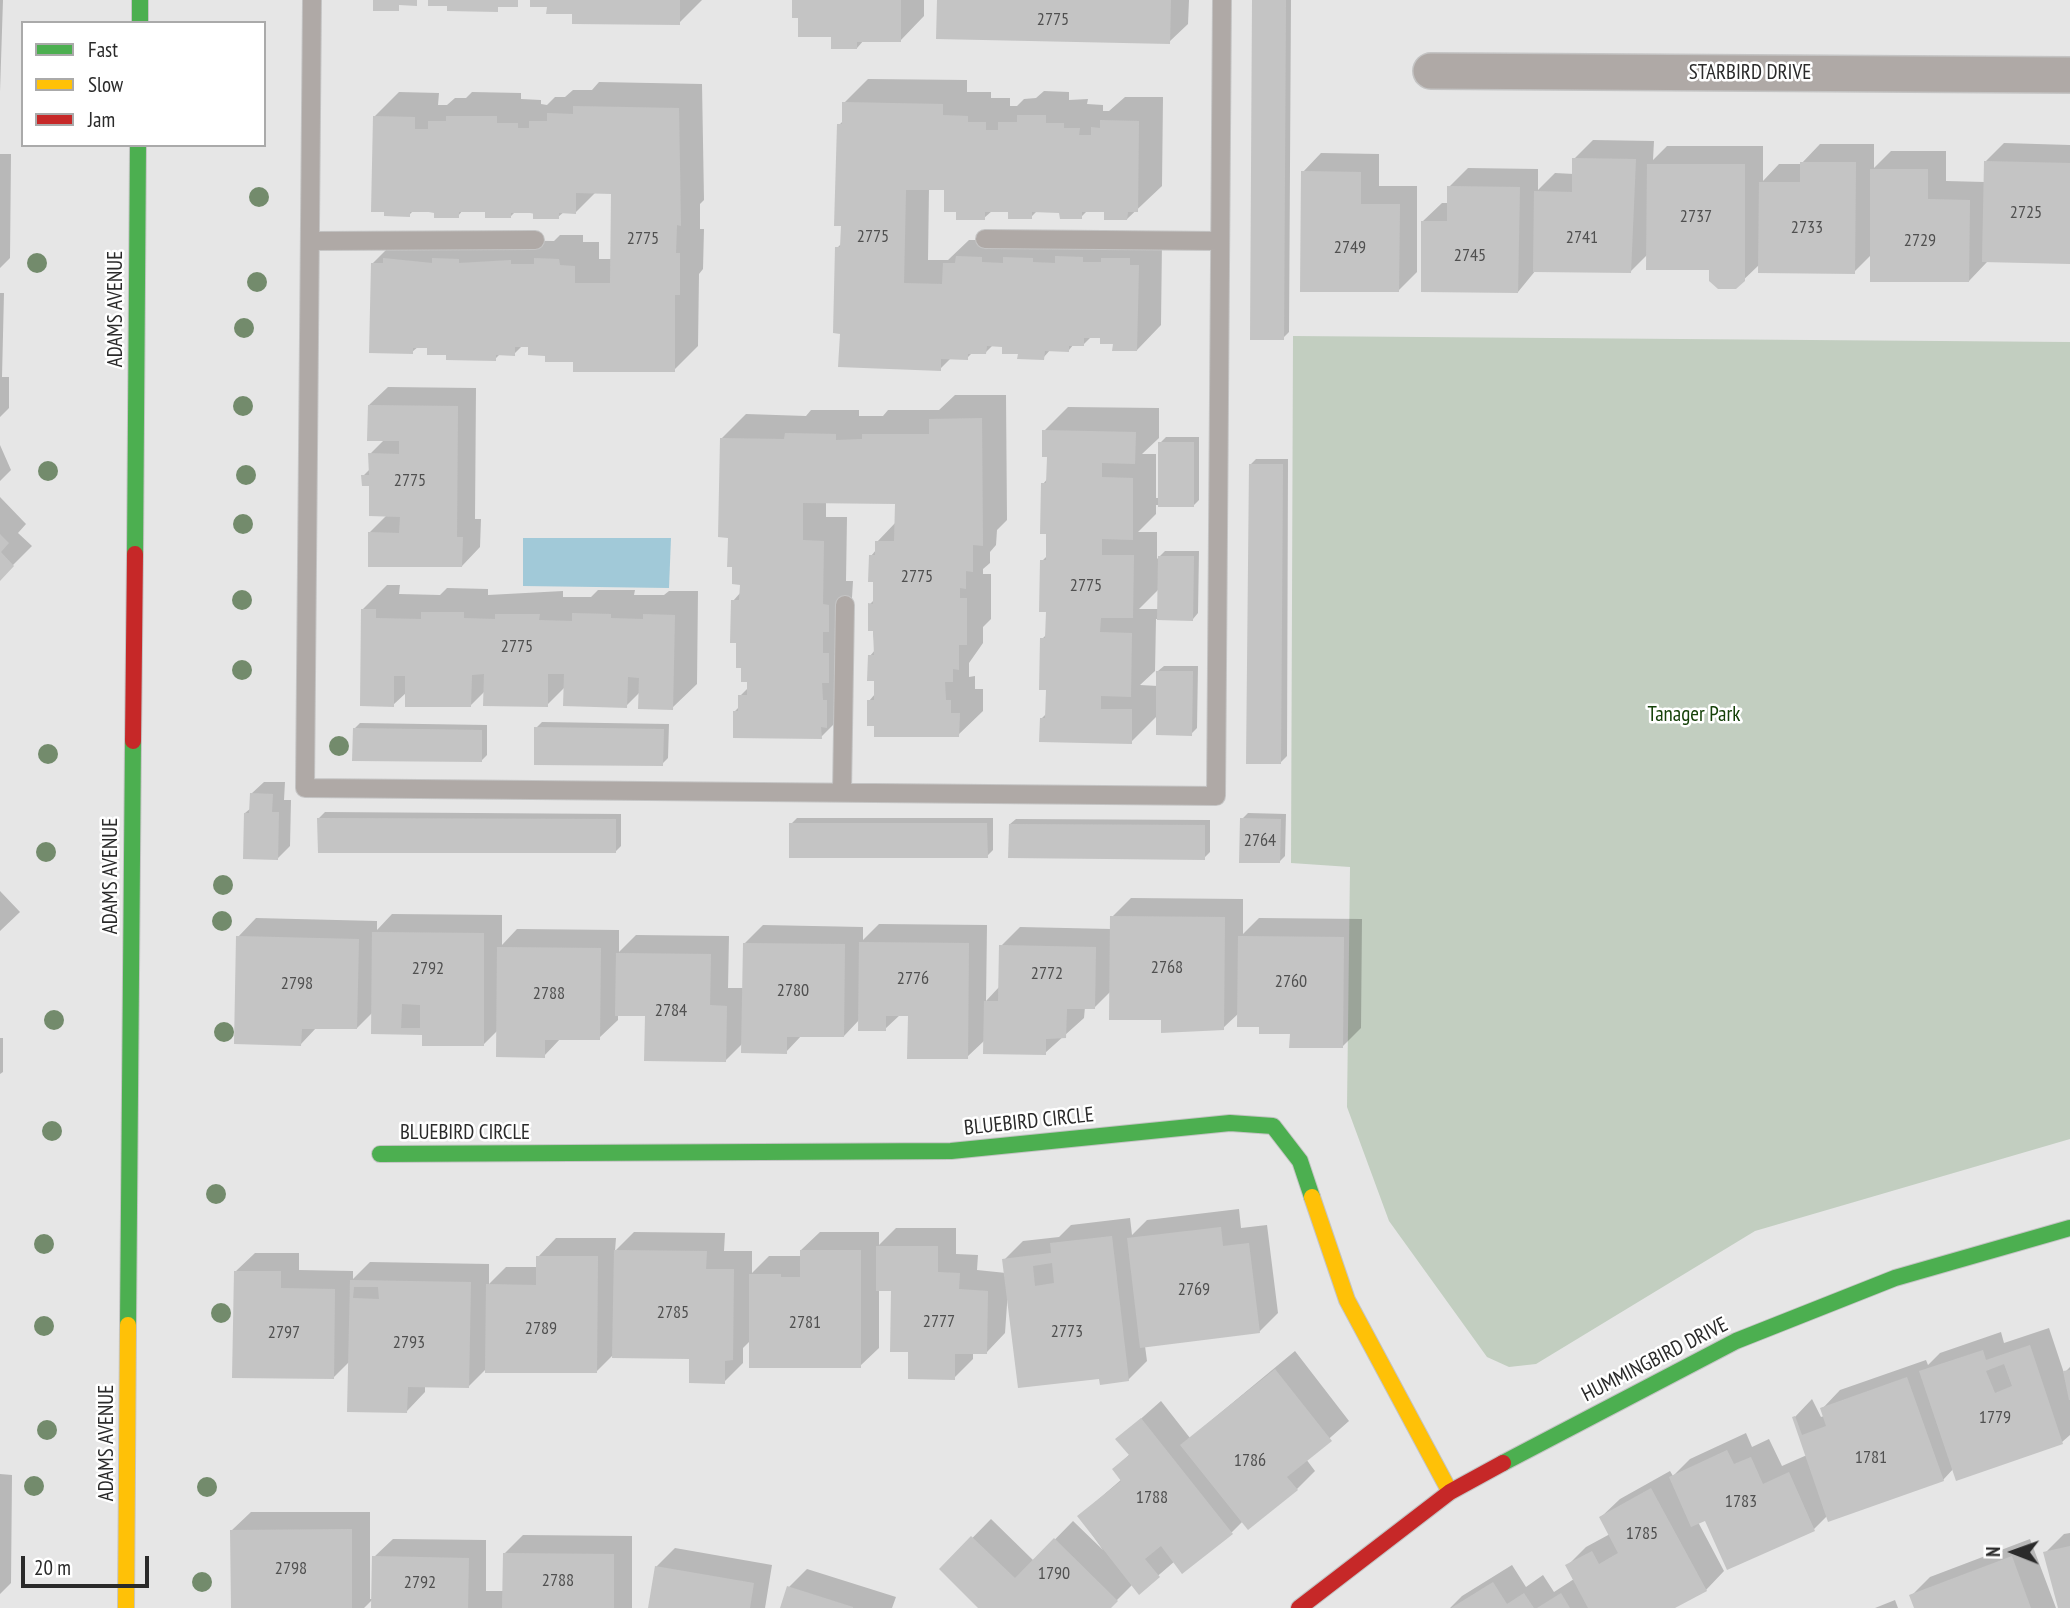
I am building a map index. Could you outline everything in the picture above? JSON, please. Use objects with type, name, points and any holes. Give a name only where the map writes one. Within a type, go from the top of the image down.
[{"type":"street","points":[[139,21],[140,0]]},
{"type":"street","name":"STARBIRD DRIVE","points":[[1431,71],[2070,75]]},
{"type":"street","name":"ADAMS AVENUE","points":[[127,1608],[138,147]]},
{"type":"street","name":"BLUEBIRD CIRCLE","points":[[380,1154],[951,1151],[1230,1123],[1273,1126],[1300,1161],[1347,1300],[1450,1492]]},
{"type":"street","name":"HUMMINGBIRD DRIVE","points":[[1299,1608],[1450,1492],[1642,1388],[1737,1341],[1815,1308],[1975,1253],[2070,1228]]},
{"type":"lane","points":[[312,0],[305,788],[1216,796],[1222,0]]},
{"type":"lane","points":[[985,239],[1220,242]]},
{"type":"lane","points":[[310,241],[536,240]]},
{"type":"lane","points":[[842,792],[845,605]]},
{"type":"green space","name":"Tanager Park","points":[[1293,336],[2070,342],[2070,1139],[1755,1231],[1536,1364],[1509,1367],[1487,1357],[1389,1221],[1347,1107],[1350,867],[1291,863]]},
{"type":"water","points":[[523,538],[671,538],[669,588],[523,586]]},
{"type":"building","points":[[373,0],[417,0],[417,6],[399,5],[399,11],[373,11]]},
{"type":"building","points":[[428,0],[518,0],[518,7],[498,7],[498,12],[447,11],[447,6],[428,6]]},
{"type":"building","points":[[530,0],[680,0],[680,25],[572,24],[572,14],[546,14],[547,7],[530,7]]},
{"type":"building","points":[[792,0],[901,0],[901,42],[857,42],[857,49],[831,49],[831,37],[798,37],[798,18],[792,18]]},
{"type":"building","points":[[937,0],[1171,0],[1170,44],[936,39]]},
{"type":"building","points":[[1252,0],[1286,0],[1284,340],[1250,340]]},
{"type":"building","points":[[842,102],[943,104],[943,115],[968,116],[968,122],[986,122],[986,130],[998,130],[998,122],[1017,122],[1017,115],[1046,115],[1046,123],[1064,123],[1064,128],[1080,128],[1079,135],[1091,135],[1091,127],[1100,128],[1100,120],[1139,121],[1138,212],[1128,212],[1127,220],[1104,220],[1104,212],[1082,212],[1082,219],[1060,219],[1059,213],[1032,212],[1032,219],[1008,219],[1008,212],[985,212],[985,220],[956,220],[956,212],[944,212],[944,190],[906,190],[904,283],[942,284],[943,263],[955,263],[956,256],[982,257],[982,262],[1003,263],[1003,257],[1033,258],[1033,262],[1055,263],[1055,256],[1083,257],[1083,262],[1101,262],[1101,258],[1130,258],[1130,265],[1139,265],[1137,351],[1112,351],[1113,344],[1100,344],[1100,338],[1084,338],[1084,346],[1069,346],[1069,352],[1045,351],[1044,360],[1017,359],[1018,354],[1002,354],[1002,347],[987,346],[986,354],[968,354],[968,360],[941,359],[941,371],[838,367],[840,334],[833,333],[835,247],[840,247],[841,226],[834,226],[837,124],[842,124]]},
{"type":"building","points":[[573,106],[679,108],[681,226],[677,225],[676,253],[680,253],[680,295],[675,295],[675,372],[573,372],[573,362],[545,362],[545,356],[528,355],[528,347],[515,347],[515,356],[496,355],[496,361],[446,360],[446,355],[427,355],[427,348],[413,348],[413,354],[369,353],[371,263],[383,263],[383,258],[432,263],[432,258],[459,259],[459,263],[511,260],[511,264],[534,264],[534,258],[559,259],[560,265],[575,266],[575,283],[610,283],[611,194],[576,193],[576,214],[559,213],[559,219],[533,219],[533,213],[511,213],[511,218],[485,218],[485,212],[459,212],[459,218],[434,218],[434,212],[410,212],[410,217],[384,216],[384,212],[371,212],[373,116],[415,117],[415,129],[428,129],[428,121],[446,121],[446,116],[497,116],[497,123],[518,123],[518,128],[529,128],[529,121],[547,121],[547,113],[573,114]]},
{"type":"building","points":[[1572,158],[1636,159],[1631,273],[1533,272],[1534,191],[1572,192]]},
{"type":"building","points":[[1984,161],[2070,163],[2070,264],[1982,262]]},
{"type":"building","points":[[1800,162],[1856,162],[1855,274],[1758,273],[1759,182],[1800,182]]},
{"type":"building","points":[[1647,164],[1745,164],[1745,281],[1736,289],[1718,289],[1709,281],[1709,270],[1646,270]]},
{"type":"building","points":[[1870,169],[1928,169],[1928,199],[1970,200],[1969,282],[1870,282]]},
{"type":"building","points":[[1301,171],[1361,172],[1361,204],[1400,204],[1399,292],[1300,292]]},
{"type":"building","points":[[1447,186],[1520,187],[1518,293],[1421,292],[1421,221],[1447,221]]},
{"type":"building","points":[[368,405],[458,406],[457,537],[463,537],[462,567],[368,567],[368,532],[399,533],[400,517],[369,516],[369,486],[362,486],[361,475],[369,475],[368,453],[399,454],[399,441],[367,441]]},
{"type":"building","points":[[982,418],[983,546],[973,545],[973,572],[966,571],[966,589],[960,588],[960,598],[967,598],[967,645],[959,645],[959,670],[953,669],[953,682],[945,682],[946,700],[951,700],[951,713],[960,713],[959,737],[874,737],[874,726],[867,726],[867,700],[874,700],[874,681],[867,681],[868,655],[874,655],[873,631],[868,631],[868,603],[873,604],[873,582],[868,582],[869,555],[875,555],[875,541],[894,541],[895,504],[803,503],[803,540],[824,541],[823,604],[829,605],[829,632],[823,632],[823,653],[829,653],[829,683],[822,683],[823,700],[827,700],[827,728],[821,727],[822,739],[733,738],[733,711],[738,711],[738,695],[747,695],[747,682],[741,682],[741,668],[736,668],[736,643],[730,643],[731,600],[739,600],[740,585],[732,584],[732,567],[727,567],[728,538],[718,537],[720,438],[784,439],[785,433],[836,434],[836,440],[862,439],[862,434],[929,434],[929,419]]},
{"type":"building","points":[[1042,430],[1136,432],[1135,464],[1102,463],[1102,477],[1133,478],[1133,540],[1102,539],[1102,555],[1134,555],[1133,618],[1101,618],[1100,632],[1132,633],[1131,697],[1101,696],[1101,709],[1132,709],[1132,744],[1039,742],[1040,718],[1045,718],[1046,690],[1039,690],[1040,638],[1045,638],[1046,612],[1039,612],[1040,560],[1046,560],[1046,534],[1040,534],[1041,483],[1046,483],[1047,457],[1042,457]]},
{"type":"building","points":[[1158,442],[1194,442],[1194,507],[1158,507]]},
{"type":"building","points":[[1249,464],[1283,464],[1281,764],[1246,764]]},
{"type":"building","points":[[0,534],[9,543],[1,552],[14,566],[0,581]]},
{"type":"building","points":[[1158,556],[1194,556],[1193,621],[1157,620]]},
{"type":"building","points":[[361,609],[376,609],[376,618],[421,619],[421,612],[464,612],[464,618],[495,619],[495,614],[540,614],[539,620],[572,621],[572,613],[611,614],[611,618],[643,619],[643,614],[675,615],[673,710],[638,709],[639,678],[628,677],[627,708],[563,706],[564,674],[548,674],[548,707],[483,706],[484,674],[472,675],[471,707],[405,707],[405,676],[394,676],[394,707],[360,706]]},
{"type":"building","points":[[1156,671],[1193,671],[1192,736],[1156,735]]},
{"type":"building","points":[[534,727],[664,729],[663,766],[534,765]]},
{"type":"building","points":[[353,728],[482,730],[482,762],[352,761]]},
{"type":"building","points":[[250,793],[273,794],[272,812],[279,812],[278,860],[243,859],[244,813],[249,813]]},
{"type":"building","points":[[317,818],[616,819],[616,853],[318,853]]},
{"type":"building","points":[[1240,818],[1281,819],[1280,863],[1239,863]]},
{"type":"building","points":[[789,823],[987,823],[988,858],[789,858]]},
{"type":"building","points":[[1009,824],[1205,825],[1205,860],[1008,858]]},
{"type":"building","points":[[1110,916],[1225,917],[1224,1030],[1161,1033],[1161,1020],[1109,1020]]},
{"type":"building","points":[[372,932],[484,933],[484,1046],[422,1046],[422,1035],[371,1034]],"holes":[[[402,1004],[420,1005],[420,1028],[401,1028]]]},
{"type":"building","points":[[236,936],[359,939],[357,1029],[302,1029],[301,1046],[234,1044]]},
{"type":"building","points":[[1238,936],[1344,937],[1343,1048],[1289,1048],[1290,1034],[1259,1034],[1259,1027],[1237,1027]]},
{"type":"building","points":[[859,942],[969,943],[968,1059],[907,1059],[908,1016],[886,1016],[886,1031],[858,1031]]},
{"type":"building","points":[[743,943],[845,944],[844,1037],[787,1037],[787,1054],[741,1053]]},
{"type":"building","points":[[999,945],[1096,947],[1095,1009],[1067,1009],[1066,1038],[1046,1039],[1046,1055],[983,1054],[984,1001],[998,1001]]},
{"type":"building","points":[[497,947],[601,948],[600,1040],[545,1040],[545,1058],[496,1057]]},
{"type":"building","points":[[616,953],[711,954],[710,1005],[727,1006],[726,1062],[644,1061],[645,1016],[615,1016]]},
{"type":"building","points":[[1221,1227],[1223,1246],[1249,1243],[1260,1333],[1140,1348],[1127,1238]]},
{"type":"building","points":[[1112,1236],[1129,1381],[1100,1385],[1099,1379],[1018,1388],[1002,1259],[1051,1253],[1050,1243]],"holes":[[[1052,1263],[1054,1283],[1035,1286],[1033,1266]]]},
{"type":"building","points":[[876,1246],[938,1246],[938,1272],[960,1273],[959,1289],[988,1291],[987,1354],[955,1354],[955,1380],[908,1379],[908,1352],[890,1352],[891,1291],[876,1291]]},
{"type":"building","points":[[614,1250],[707,1251],[706,1269],[734,1269],[733,1360],[725,1361],[725,1384],[689,1383],[689,1359],[612,1358]]},
{"type":"building","points":[[800,1250],[861,1250],[861,1368],[749,1368],[749,1274],[800,1277]]},
{"type":"building","points":[[536,1256],[598,1256],[597,1373],[485,1373],[486,1284],[536,1285]]},
{"type":"building","points":[[234,1271],[281,1271],[281,1288],[335,1289],[334,1379],[232,1378]]},
{"type":"building","points":[[350,1280],[471,1282],[469,1388],[408,1387],[407,1413],[347,1412]],"holes":[[[354,1287],[378,1287],[379,1299],[353,1298]]]},
{"type":"building","points":[[2030,1345],[2063,1444],[1956,1481],[1919,1371],[1983,1350],[1986,1360]],"holes":[[[2004,1364],[2012,1386],[1995,1393],[1986,1371]]]},
{"type":"building","points":[[1275,1369],[1332,1441],[1287,1477],[1298,1490],[1248,1530],[1180,1445]]},
{"type":"building","points":[[2070,1370],[2070,1400],[2069,1400],[2063,1371]]},
{"type":"building","points":[[1907,1377],[1944,1481],[1828,1522],[1792,1417],[1795,1416],[1802,1435],[1826,1426],[1820,1408]]},
{"type":"building","points":[[1141,1418],[1233,1534],[1182,1574],[1161,1546],[1145,1559],[1160,1577],[1139,1595],[1077,1516],[1121,1481],[1112,1469],[1129,1455],[1115,1439]]},
{"type":"building","points":[[1727,1450],[1734,1464],[1751,1457],[1763,1484],[1789,1472],[1815,1531],[1727,1570],[1705,1521],[1691,1527],[1669,1477]]},
{"type":"building","points":[[1651,1488],[1707,1591],[1675,1608],[1588,1608],[1565,1565],[1592,1551],[1599,1564],[1618,1553],[1599,1517]]},
{"type":"building","points":[[352,1529],[352,1608],[231,1608],[230,1530]]},
{"type":"building","points":[[971,1536],[1015,1578],[1054,1538],[1118,1601],[1111,1608],[978,1608],[939,1569]]},
{"type":"building","points":[[2070,1546],[2070,1608],[2058,1608],[2043,1552]]},
{"type":"building","points":[[503,1553],[614,1554],[614,1608],[502,1608]]},
{"type":"building","points":[[372,1556],[469,1558],[468,1608],[371,1608]]},
{"type":"building","points":[[2012,1556],[2031,1608],[1914,1608],[1909,1595]]},
{"type":"building","points":[[655,1566],[754,1583],[750,1608],[648,1608]]},
{"type":"building","points":[[1493,1582],[1507,1604],[1524,1593],[1534,1608],[1451,1608]]},
{"type":"building","points":[[787,1586],[853,1607],[853,1608],[780,1608]]},
{"type":"building","points":[[1561,1593],[1570,1608],[1537,1608]]},
{"type":"traffic: fast","points":[[140,0],[140,21]]},
{"type":"traffic: fast","points":[[135,554],[138,147]]},
{"type":"traffic: fast","points":[[128,1325],[133,741]]},
{"type":"traffic: fast","points":[[380,1154],[951,1151],[1230,1123],[1273,1126],[1300,1161],[1312,1197]]},
{"type":"traffic: fast","points":[[1503,1463],[1736,1341],[1895,1278],[2070,1228]]},
{"type":"traffic: slow","points":[[1312,1197],[1347,1300],[1450,1492]]},
{"type":"traffic: slow","points":[[126,1608],[128,1325]]},
{"type":"traffic: jam","points":[[133,741],[135,554]]},
{"type":"traffic: jam","points":[[1299,1608],[1450,1492],[1503,1463]]}]
